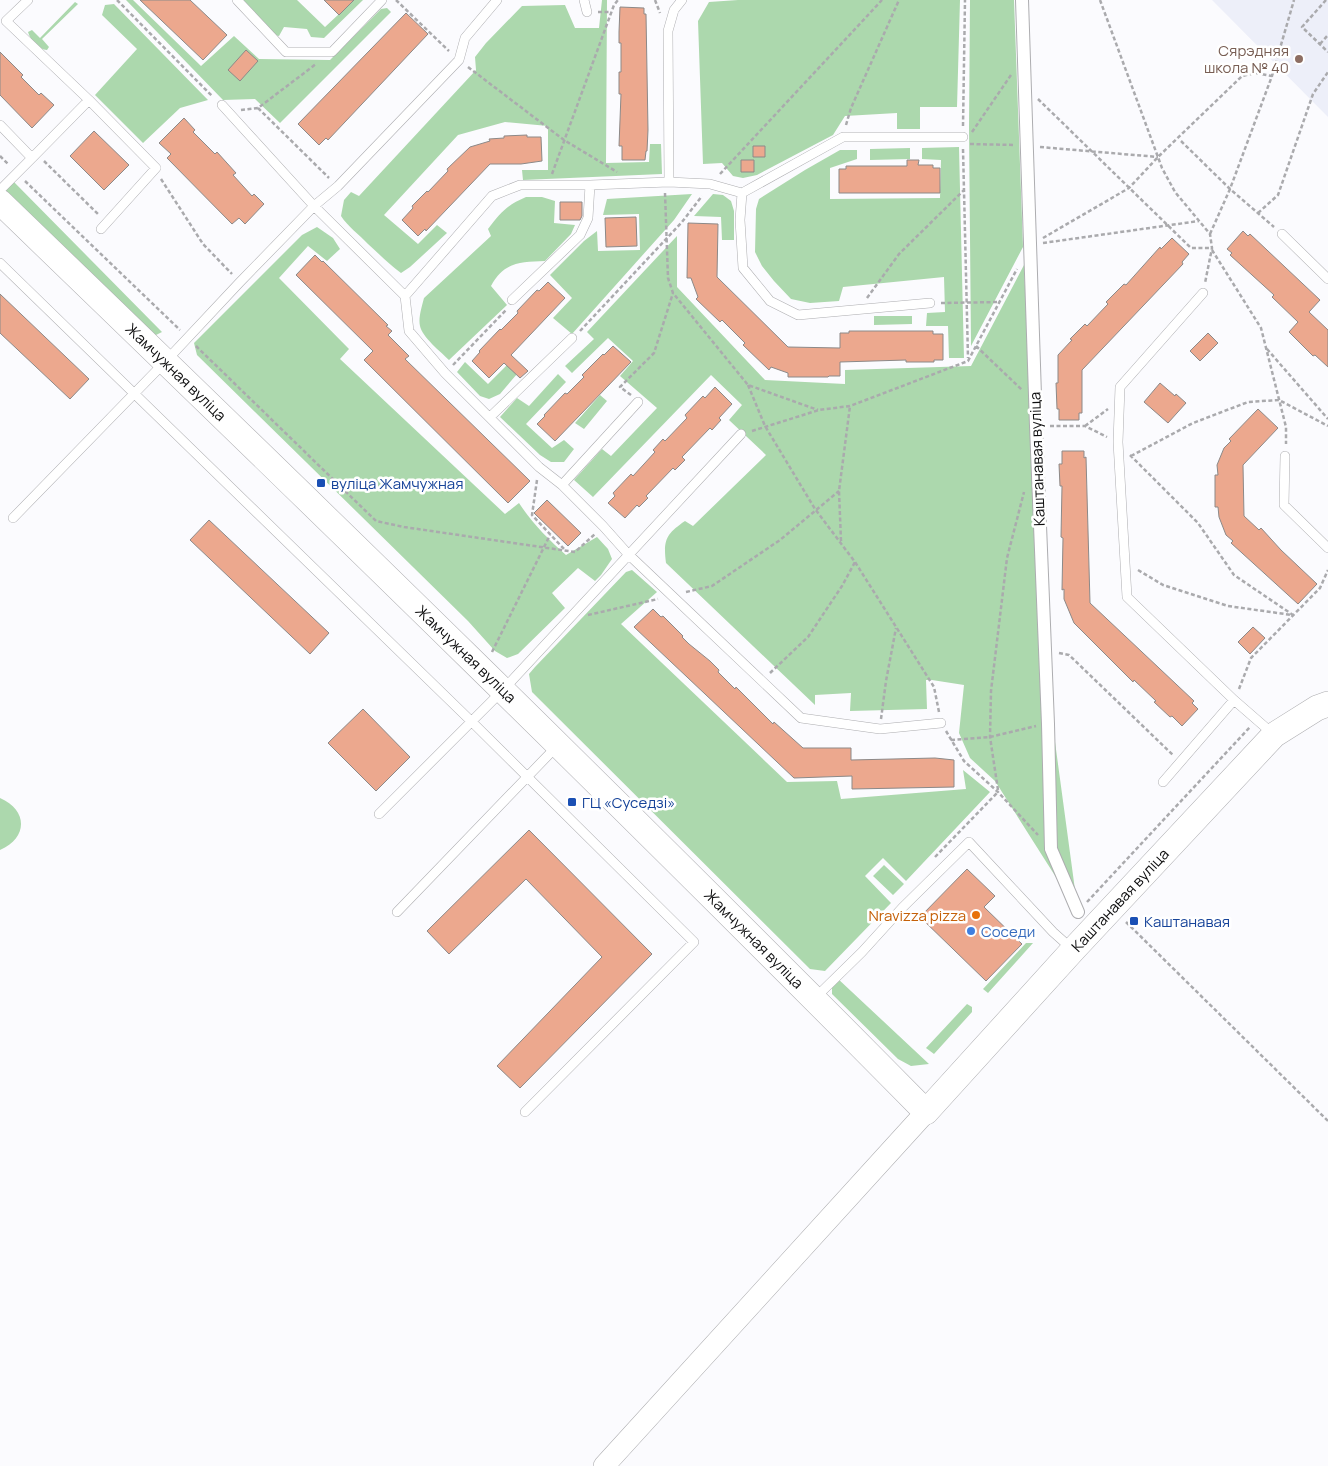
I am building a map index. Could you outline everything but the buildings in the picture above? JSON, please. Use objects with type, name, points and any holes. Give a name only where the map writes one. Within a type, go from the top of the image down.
[{"type":"main road","name":"Жамчужная вуліца","points":[[0,202],[483,671],[926,1112]]},
{"type":"main road","name":"Каштанавая вуліца","points":[[926,1112],[1073,950],[1265,728],[1328,704]]},
{"type":"street","name":"Каштанавая вуліца","points":[[1022,0],[1051,850],[1078,912]]},
{"type":"street","points":[[604,1466],[926,1112]]},
{"type":"lane","points":[[28,0],[6,21],[89,100],[156,168],[104,225]]},
{"type":"lane","points":[[238,0],[286,52],[332,52],[382,0]]},
{"type":"lane","points":[[13,518],[314,206],[338,186],[459,60],[465,38],[497,0]]},
{"type":"lane","points":[[584,0],[587,12]]},
{"type":"lane","points":[[669,182],[668,30],[674,10],[682,0]]},
{"type":"lane","points":[[0,190],[89,100]]},
{"type":"lane","points":[[224,108],[314,206],[405,296],[409,331],[445,373],[539,467],[562,486],[603,526],[628,554],[801,718],[880,729],[941,723]]},
{"type":"lane","points":[[0,125],[34,156]]},
{"type":"lane","points":[[405,296],[492,196],[520,185],[669,182],[710,184],[742,193],[843,137],[963,141]]},
{"type":"lane","points":[[512,300],[580,235],[588,218],[590,185]]},
{"type":"lane","points":[[742,193],[740,220],[743,268],[770,301],[798,314],[930,303]]},
{"type":"lane","points":[[1282,234],[1328,279]]},
{"type":"lane","points":[[0,263],[472,722],[694,942],[525,1112]]},
{"type":"lane","points":[[1203,293],[1120,387],[1118,400],[1122,446],[1124,563],[1127,597],[1265,728]]},
{"type":"lane","points":[[490,417],[572,338]]},
{"type":"lane","points":[[562,486],[638,402]]},
{"type":"lane","points":[[379,814],[472,722],[741,434]]},
{"type":"lane","points":[[1286,456],[1284,505],[1328,548]]},
{"type":"lane","points":[[1164,782],[1234,700]]},
{"type":"lane","points":[[397,912],[558,745]]},
{"type":"lane","points":[[814,999],[969,842],[1053,932],[1073,950]]},
{"type":"path","points":[[117,0],[224,108],[258,108],[319,62]]},
{"type":"path","points":[[396,0],[459,60],[564,140],[636,183]]},
{"type":"path","points":[[548,185],[614,5],[618,0]]},
{"type":"path","points":[[572,338],[682,222],[710,184],[882,0]]},
{"type":"path","points":[[843,137],[851,108],[899,0]]},
{"type":"path","points":[[965,0],[963,141],[968,361]]},
{"type":"path","points":[[1100,0],[1162,168],[1175,192],[1210,234]]},
{"type":"path","points":[[1203,293],[1212,248],[1210,234],[1230,189],[1272,76],[1294,0]]},
{"type":"path","points":[[1326,0],[1302,27],[1328,52]]},
{"type":"path","points":[[1320,44],[1328,35]]},
{"type":"path","points":[[963,141],[1024,57]]},
{"type":"path","points":[[1258,213],[1278,195],[1313,94],[1328,72]]},
{"type":"path","points":[[741,434],[819,410],[850,406],[968,361],[1030,245],[1129,188],[1158,157],[1242,76],[1256,73],[1272,76]]},
{"type":"path","points":[[1024,86],[1191,248],[1212,248]]},
{"type":"path","points":[[258,108],[338,186]]},
{"type":"path","points":[[963,141],[1158,157]]},
{"type":"path","points":[[1181,141],[1230,189],[1282,234]]},
{"type":"path","points":[[0,156],[376,521],[404,528],[575,552],[603,526]]},
{"type":"path","points":[[34,156],[104,225]]},
{"type":"path","points":[[156,168],[164,186],[202,244],[240,282]]},
{"type":"path","points":[[669,182],[665,191],[666,238],[668,278],[673,294],[748,385],[765,426],[815,509],[855,562],[934,687],[941,723],[964,761],[998,792],[1051,850]]},
{"type":"path","points":[[858,309],[899,254],[964,190]]},
{"type":"path","points":[[1030,245],[1167,224],[1199,221]]},
{"type":"path","points":[[1212,248],[1261,328],[1286,427],[1286,456]]},
{"type":"path","points":[[638,402],[620,387],[654,353],[673,294]]},
{"type":"path","points":[[445,373],[510,306],[512,300]]},
{"type":"path","points":[[930,303],[1000,302]]},
{"type":"path","points":[[976,346],[1035,402]]},
{"type":"path","points":[[1266,348],[1328,419]]},
{"type":"path","points":[[748,385],[819,410]]},
{"type":"path","points":[[1085,426],[1118,400]]},
{"type":"path","points":[[1130,456],[1193,423],[1248,402],[1279,400],[1328,426]]},
{"type":"path","points":[[841,543],[839,491],[850,406]]},
{"type":"path","points":[[1036,426],[1085,426],[1122,446],[1198,523],[1234,576],[1293,615]]},
{"type":"path","points":[[539,467],[532,514],[566,550]]},
{"type":"path","points":[[998,792],[990,737],[991,691],[1007,558],[1026,486]]},
{"type":"path","points":[[567,620],[712,586],[780,540],[839,491]]},
{"type":"path","points":[[483,671],[550,535]]},
{"type":"path","points":[[762,681],[808,637],[842,586],[855,562]]},
{"type":"path","points":[[1124,563],[1163,585],[1228,606],[1293,615]]},
{"type":"path","points":[[1234,700],[1251,658],[1320,588],[1328,570]]},
{"type":"path","points":[[880,729],[896,626]]},
{"type":"path","points":[[1045,650],[1069,656],[1181,762]]},
{"type":"path","points":[[952,740],[990,737],[1048,724]]},
{"type":"path","points":[[1078,912],[1265,728]]},
{"type":"path","points":[[1124,920],[1328,1121]]},
{"type":"shaded area","name":"Сярэдняя школа № 40","points":[[1212,0],[1328,0],[1328,117]]},
{"type":"green space","points":[[126,0],[133,0],[201,66],[234,36],[259,59],[330,60],[381,9],[387,8],[391,12],[280,123],[255,99],[223,100]]},
{"type":"green space","points":[[243,0],[297,0],[325,27],[354,0],[363,0],[324,38],[311,37],[307,29],[284,27],[279,36],[274,35]]},
{"type":"green space","points":[[602,0],[607,0],[606,163],[649,162],[650,144],[661,144],[662,174],[523,180],[522,170],[548,170],[548,126],[505,122],[458,135],[384,215],[418,244],[437,225],[447,233],[401,273],[347,224],[341,216],[344,200],[351,192],[359,196],[476,70],[475,57],[522,6],[565,5],[575,28],[599,28]]},
{"type":"green space","points":[[738,0],[960,0],[957,107],[920,107],[920,129],[897,129],[897,113],[845,116],[833,135],[757,175],[743,178],[733,176],[722,163],[703,164],[698,21],[709,2]]},
{"type":"green space","points":[[970,0],[1014,0],[1023,247],[971,346],[969,128]]},
{"type":"green space","points":[[75,2],[78,4],[42,39],[49,47],[47,50],[35,44],[28,32],[32,30],[40,38]]},
{"type":"green space","points":[[114,4],[208,100],[180,108],[143,143],[95,95],[137,49],[102,15],[105,5]]},
{"type":"green space","points":[[959,147],[964,358],[949,358],[948,326],[926,326],[927,313],[945,312],[944,277],[843,287],[839,301],[810,303],[791,299],[762,266],[755,252],[756,209],[759,199],[805,170],[840,150],[857,150],[857,159],[830,168],[830,199],[940,198],[941,160],[922,159],[922,148]]},
{"type":"green space","points":[[910,148],[910,159],[870,160],[870,149]]},
{"type":"green space","points":[[12,180],[162,332],[154,336],[5,193],[5,185]]},
{"type":"green space","points":[[692,194],[674,220],[572,334],[553,318],[572,298],[550,275],[584,241],[597,231],[598,251],[640,250],[639,214],[603,215],[607,199]]},
{"type":"green space","points":[[713,194],[723,195],[731,201],[734,211],[734,240],[722,240],[721,217],[694,216]]},
{"type":"green space","points":[[526,197],[542,197],[555,201],[554,223],[575,225],[571,234],[545,261],[520,263],[501,272],[491,286],[507,305],[449,360],[421,330],[420,312],[424,298],[491,236],[488,229],[500,214],[509,206]]},
{"type":"green space","points":[[317,227],[333,238],[340,249],[327,261],[308,246],[279,278],[349,349],[340,359],[505,514],[519,503],[529,517],[566,555],[597,537],[608,549],[612,559],[595,581],[578,568],[552,593],[565,608],[518,654],[507,658],[495,651],[468,621],[197,355],[194,343],[302,235]]},
{"type":"green space","points":[[677,236],[677,287],[765,380],[845,384],[845,370],[971,366],[1024,265],[1040,631],[1078,912],[995,781],[970,758],[959,733],[964,685],[926,680],[927,709],[850,711],[851,693],[815,695],[815,705],[666,563],[665,549],[667,538],[670,534],[685,521],[693,526],[766,455],[729,420],[742,405],[711,375],[593,497],[574,480],[602,449],[611,456],[657,408],[620,376],[633,361],[608,338],[572,373],[565,366],[594,339],[587,332]]},
{"type":"green space","points":[[874,316],[912,316],[912,324],[874,325]]},
{"type":"green space","points":[[465,362],[488,384],[507,365],[517,374],[500,394],[489,399],[480,396],[457,372]]},
{"type":"green space","points":[[558,374],[566,382],[526,424],[552,448],[564,440],[574,449],[564,462],[551,462],[540,455],[500,417],[517,398],[529,406]]},
{"type":"green space","points":[[600,395],[607,401],[584,429],[575,423]]},
{"type":"green space","points":[[632,570],[657,592],[621,624],[787,782],[837,781],[841,799],[966,789],[963,770],[990,792],[906,881],[883,858],[865,876],[891,903],[825,971],[810,969],[532,692],[529,674],[626,572]]},
{"type":"green space","points":[[0,798],[16,810],[21,824],[16,838],[0,850]]},
{"type":"green space","points":[[884,865],[904,884],[893,895],[873,876]]},
{"type":"green space","points":[[1026,943],[1033,943],[988,993],[983,989]]},
{"type":"green space","points":[[836,977],[929,1064],[911,1066],[898,1059],[832,994],[832,986]]},
{"type":"green space","points":[[967,1004],[972,1007],[972,1012],[934,1054],[926,1048]]},
{"type":"place","name":"Сярэдняя школа № 40","points":[[1299,59]]},
{"type":"place","name":"вуліца Жамчужная","points":[[321,483]]},
{"type":"place","name":"ГЦ «Суседзі»","points":[[572,802]]},
{"type":"place","name":"Nravizza pizza","points":[[976,915]]},
{"type":"place","name":"Каштанавая","points":[[1134,921]]},
{"type":"place","name":"Соседи","points":[[971,931]]}]
